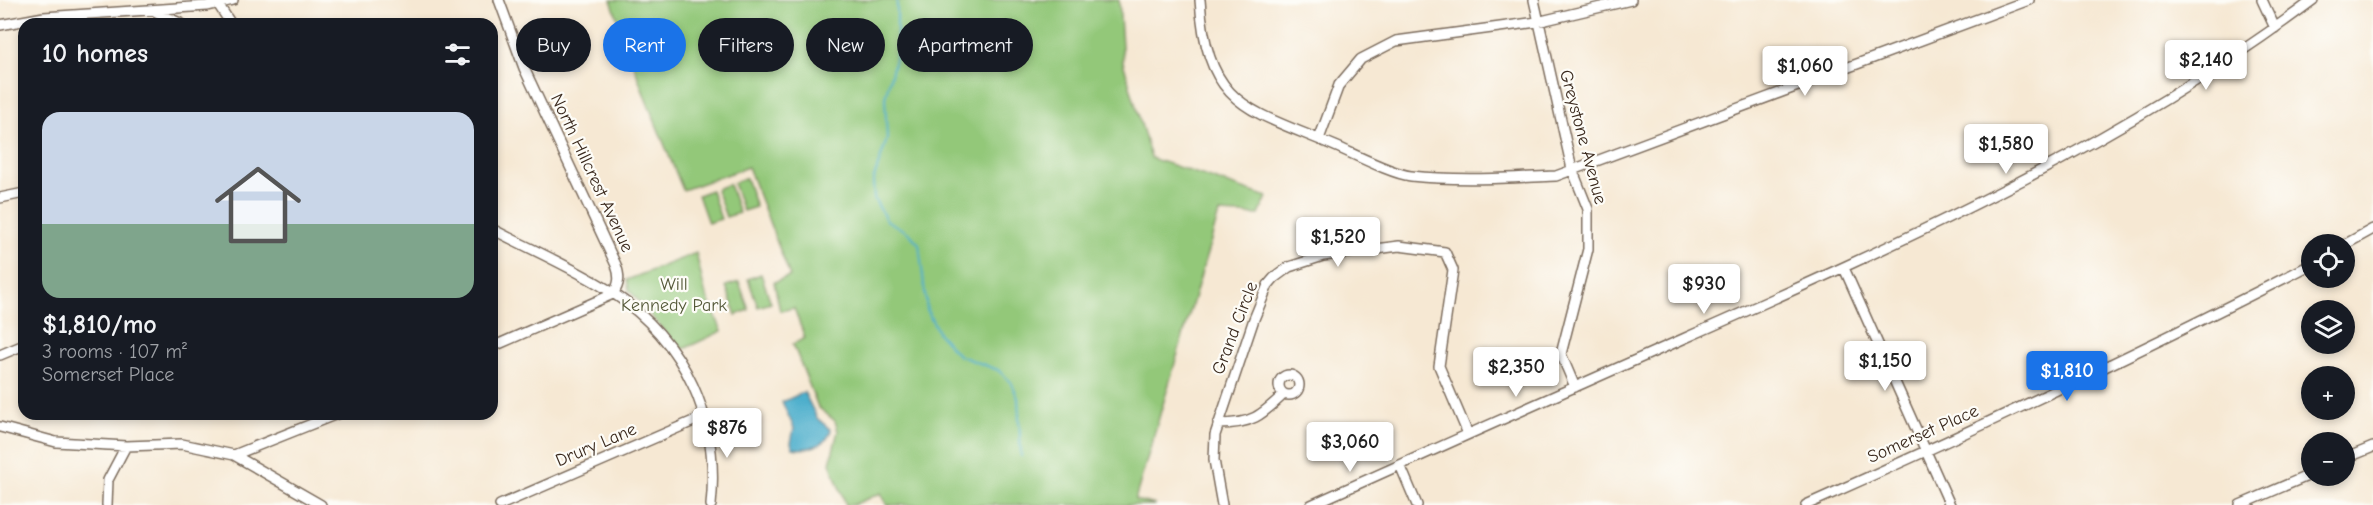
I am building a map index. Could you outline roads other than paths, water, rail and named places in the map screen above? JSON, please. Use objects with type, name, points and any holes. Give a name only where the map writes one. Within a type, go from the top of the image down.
[{"type":"street","points":[[38,18],[154,11],[233,0]]},
{"type":"street","name":"North Hillcrest Avenue","points":[[499,0],[525,68],[616,265],[619,273],[618,287],[613,294]]},
{"type":"street","points":[[1200,0],[1210,63],[1226,89],[1252,112],[1407,176],[1485,179],[1556,176],[2029,0]]},
{"type":"street","name":"Greystone Avenue","points":[[1534,0],[1537,22],[1572,169],[1588,209],[1588,249],[1561,354],[1575,387]]},
{"type":"street","points":[[1319,139],[1339,85],[1362,59],[1396,41],[1537,22],[1631,0]]},
{"type":"street","points":[[2262,0],[2275,28]]},
{"type":"street","points":[[1311,505],[1938,225],[2073,154],[2216,69],[2313,0]]},
{"type":"street","points":[[217,2],[227,18]]},
{"type":"street","points":[[154,11],[169,18]]},
{"type":"street","points":[[0,25],[18,22]]},
{"type":"street","points":[[0,198],[18,194]]},
{"type":"street","points":[[2355,239],[2373,229]]},
{"type":"street","points":[[498,232],[613,294],[643,318],[667,346],[691,381],[705,416],[714,459],[711,505]]},
{"type":"street","name":"Grand Circle","points":[[1222,505],[1214,460],[1215,435],[1254,319],[1268,285],[1274,278],[1289,267],[1323,256],[1399,246],[1445,252],[1453,270],[1439,366],[1468,434]]},
{"type":"street","points":[[1844,268],[1950,505]]},
{"type":"street","name":"Somerset Place","points":[[1806,505],[1926,452],[2167,338],[2301,270]]},
{"type":"street","points":[[498,343],[613,294]]},
{"type":"street","points":[[0,355],[18,348]]},
{"type":"street","points":[[1218,424],[1234,424],[1257,417],[1273,406],[1284,394]]},
{"type":"street","name":"Drury Lane","points":[[500,505],[705,416]]},
{"type":"street","points":[[234,455],[322,420]]},
{"type":"street","points":[[0,427],[57,442],[126,446],[182,444],[234,455],[321,505]]},
{"type":"street","points":[[107,505],[108,480],[126,446]]},
{"type":"street","points":[[2355,454],[2373,447]]},
{"type":"street","points":[[1400,465],[1417,505]]},
{"type":"street","points":[[2240,505],[2301,479]]},
{"type":"water","points":[[804,392],[817,418],[831,430],[826,440],[816,446],[804,449],[793,448],[791,443],[794,428],[782,402]]},
{"type":"waterway","points":[[897,0],[897,51],[885,98],[887,139],[873,181],[874,198],[886,220],[909,233],[919,244],[927,310],[939,334],[958,355],[998,370],[1011,382],[1018,398],[1021,456]]},
{"type":"park label","name":"Will Kennedy Park","points":[[674,294]]}]
